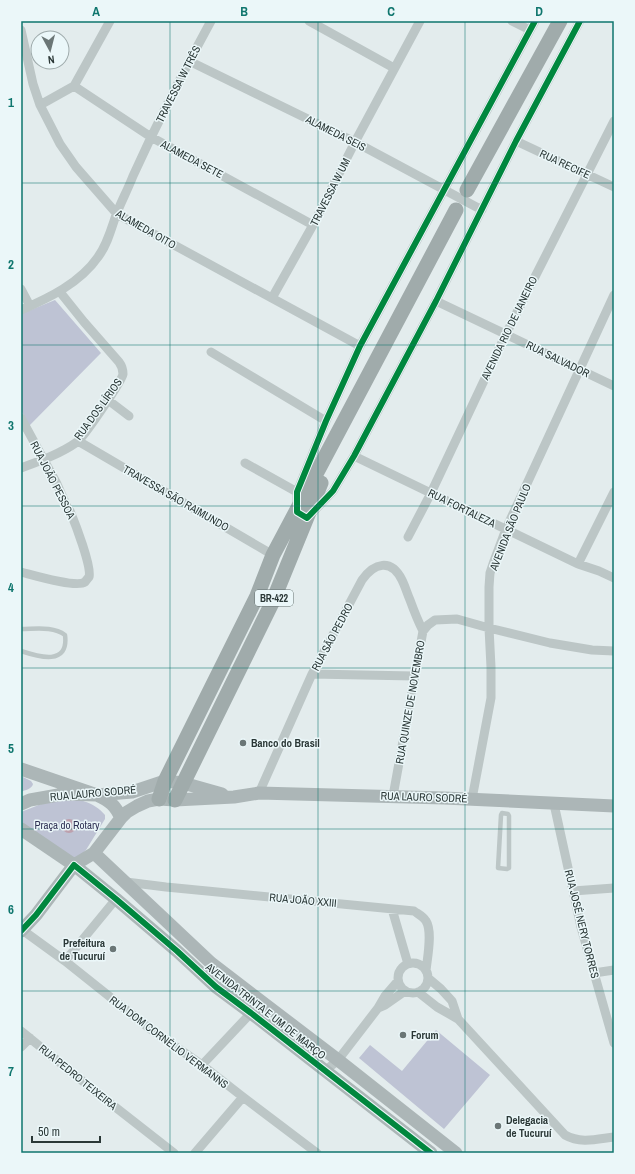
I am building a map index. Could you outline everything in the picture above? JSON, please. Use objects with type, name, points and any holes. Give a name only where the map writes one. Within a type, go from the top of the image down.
[{"type":"main road","points":[[467,190],[560,21]]},
{"type":"main road","name":"BR-422","points":[[175,800],[272,603],[302,515],[351,408],[456,210]]},
{"type":"main road","name":"BR-422","points":[[159,799],[165,781],[257,596],[273,555],[302,515]]},
{"type":"main road","points":[[257,596],[272,603]]},
{"type":"street","points":[[21,29],[25,21]]},
{"type":"street","points":[[40,105],[74,86],[110,21]]},
{"type":"street","name":"TRAVESSA W TRÊS","points":[[21,310],[60,292],[87,270],[98,257],[106,243],[117,214],[151,137],[211,21]]},
{"type":"street","points":[[309,21],[394,68]]},
{"type":"street","name":"TRAVESSA W UM","points":[[272,298],[313,225],[355,142],[420,21]]},
{"type":"street","points":[[512,21],[530,30]]},
{"type":"street","points":[[535,21],[360,346],[326,421],[297,492],[302,515],[333,490],[354,456],[436,301],[516,141],[580,21]]},
{"type":"street","name":"ALAMEDA OITO","points":[[21,29],[32,84],[40,105],[60,144],[76,167],[117,214],[360,346]]},
{"type":"street","name":"ALAMEDA SEIS","points":[[189,61],[355,142],[482,210]]},
{"type":"street","name":"ALAMEDA SETE","points":[[74,86],[151,137],[313,225]]},
{"type":"street","name":"AVENIDA RIO DE JANEIRO","points":[[408,537],[506,334],[614,121]]},
{"type":"street","name":"RUA RECIFE","points":[[516,141],[614,187]]},
{"type":"street","points":[[21,289],[30,306]]},
{"type":"street","name":"RUA DOS LÍRIOS","points":[[21,468],[44,460],[78,441],[122,379],[122,367],[60,292]]},
{"type":"street","name":"AVENIDA SÃO PAULO","points":[[472,799],[491,698],[489,628],[490,573],[506,529],[614,295]]},
{"type":"street","name":"RUA SALVADOR","points":[[436,301],[614,386]]},
{"type":"street","points":[[210,352],[326,421]]},
{"type":"street","points":[[108,400],[129,416]]},
{"type":"street","name":"RUA JOÃO PESSOA","points":[[21,418],[70,511],[83,547],[89,571],[88,578],[85,582],[77,584],[61,582],[21,572]]},
{"type":"street","name":"TRAVESSA SÃO RAIMUNDO","points":[[78,441],[273,555]]},
{"type":"street","name":"RUA FORTALEZA","points":[[354,456],[578,564],[614,578]]},
{"type":"street","points":[[245,463],[297,492]]},
{"type":"street","points":[[578,564],[614,492]]},
{"type":"street","name":"RUA SÃO PEDRO","points":[[260,793],[312,674],[362,580],[368,572],[375,567],[384,565],[390,566],[398,574],[402,579],[423,631]]},
{"type":"street","name":"RUA QUINZE DE NOVEMBRO","points":[[393,796],[423,631],[435,620],[457,619],[550,643],[592,650],[614,651]]},
{"type":"street","points":[[312,674],[414,676]]},
{"type":"street","points":[[21,769],[97,795],[109,801],[114,806],[121,818]]},
{"type":"street","name":"RUA LAURO SODRÉ","points":[[21,804],[30,800],[64,794],[97,795],[132,792],[165,781],[184,783],[234,797]]},
{"type":"street","name":"RUA LAURO SODRÉ","points":[[159,799],[175,800],[234,797],[260,793],[472,799],[506,807],[554,804],[614,806]]},
{"type":"street","points":[[21,930],[36,915],[74,865],[94,853],[127,812],[148,801],[159,799]]},
{"type":"street","name":"RUA JOSÉ NERY TORRES","points":[[554,804],[581,927],[614,1043]]},
{"type":"street","name":"AVENIDA TRINTA E UM DE MARÇO","points":[[21,829],[74,865],[177,951],[216,987],[431,1153]]},
{"type":"street","name":"AVENIDA TRINTA E UM DE MARÇO","points":[[94,853],[211,963],[456,1153]]},
{"type":"street","name":"RUA JOÃO XXIII","points":[[126,882],[414,911],[423,916],[427,922],[429,930],[427,975]]},
{"type":"street","points":[[573,891],[614,888]]},
{"type":"street","points":[[65,961],[116,899]]},
{"type":"street","points":[[392,909],[408,964]]},
{"type":"street","name":"RUA DOM CORNÉLIO VERMANNS","points":[[21,930],[65,961],[149,1028],[202,1065],[314,1152]]},
{"type":"street","points":[[325,1071],[338,1060],[398,980],[401,970],[408,964],[417,964],[422,966],[427,975],[452,1001],[458,1019]]},
{"type":"street","points":[[594,973],[614,970]]},
{"type":"street","points":[[398,980],[401,987],[405,991],[413,993],[418,992],[425,987],[427,975]]},
{"type":"street","points":[[378,1008],[389,1003],[405,991]]},
{"type":"street","points":[[418,992],[437,1007],[458,1019],[565,1135],[571,1139],[586,1141],[614,1137]]},
{"type":"street","points":[[202,1065],[251,1013]]},
{"type":"street","name":"RUA PEDRO TEIXEIRA","points":[[21,1031],[174,1153]]},
{"type":"street","points":[[21,1047],[30,1038]]},
{"type":"street","points":[[195,1153],[242,1097]]},
{"type":"lane","points":[[21,629],[46,629],[59,631],[65,636],[66,644],[62,652],[54,657],[45,657],[21,651]]},
{"type":"lane","points":[[506,807],[509,814],[509,868],[499,869],[500,815],[506,807]]},
{"type":"green space","points":[[55,300],[101,353],[29,426],[21,410],[21,314]]},
{"type":"green space","points":[[21,776],[31,781],[33,784],[30,788],[21,792]]},
{"type":"green space","name":"Praça do Rotary","points":[[59,797],[84,801],[101,810],[105,815],[105,819],[86,850],[76,860],[21,826],[21,812]]},
{"type":"green space","points":[[436,1030],[490,1075],[444,1129],[359,1058],[370,1045],[402,1071]]},
{"type":"shaded area","points":[[66,819],[72,819],[76,823],[76,829],[72,833],[66,833],[62,829],[62,823]]},
{"type":"cycle path","points":[[535,21],[360,346],[326,421],[297,492],[297,512],[307,518],[333,491],[354,456],[436,301],[516,141],[580,21]]},
{"type":"cycle path","points":[[21,931],[36,915],[74,865],[177,951],[216,987],[431,1153]]},
{"type":"place","name":"Banco do Brasil","points":[[243,743]]},
{"type":"place","name":"Prefeitura de Tucuruí","points":[[113,949]]},
{"type":"place","name":"Forum","points":[[403,1035]]},
{"type":"place","name":"Delegacia de Tucuruí","points":[[498,1126]]}]
